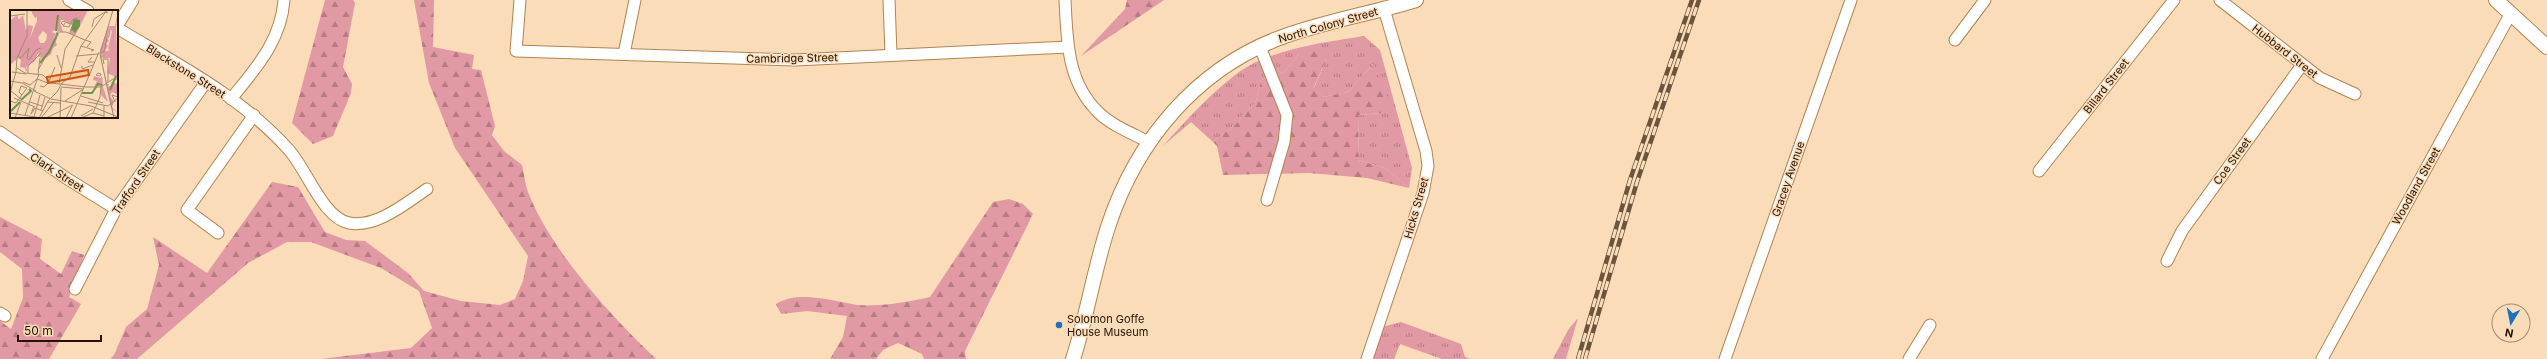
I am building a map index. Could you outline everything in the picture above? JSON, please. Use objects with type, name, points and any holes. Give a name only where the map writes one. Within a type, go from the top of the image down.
[{"type":"main road","name":"North Colony Street","points":[[1073,359],[1108,228],[1124,183],[1147,142],[1171,114],[1199,87],[1260,47],[1307,29],[1416,0]]},
{"type":"main road","points":[[2496,0],[2547,47]]},
{"type":"street","points":[[69,0],[86,10]]},
{"type":"street","points":[[118,25],[132,0]]},
{"type":"street","points":[[231,99],[255,69],[275,39],[280,25],[284,0]]},
{"type":"street","name":"Cambridge Street","points":[[520,0],[516,51],[795,60],[891,54],[1068,47]]},
{"type":"street","points":[[624,54],[635,0]]},
{"type":"street","points":[[889,0],[891,54]]},
{"type":"street","points":[[1065,0],[1068,47],[1072,67],[1087,100],[1098,113],[1147,142]]},
{"type":"street","name":"Gracey Avenue","points":[[1725,359],[1851,0]]},
{"type":"street","points":[[1955,40],[1985,0]]},
{"type":"street","name":"Billard Street","points":[[2039,171],[2174,0]]},
{"type":"street","name":"Hubbard Street","points":[[2220,0],[2302,65],[2336,86],[2355,94]]},
{"type":"street","name":"Hicks Street","points":[[1368,359],[1423,193],[1428,166],[1426,151],[1384,9]]},
{"type":"street","name":"Woodland Street","points":[[2322,359],[2511,14]]},
{"type":"street","name":"Blackstone Street","points":[[118,28],[206,82],[254,115],[293,154],[336,219],[350,223],[364,223],[384,216],[428,189]]},
{"type":"street","points":[[1260,47],[1287,114],[1284,142],[1267,200]]},
{"type":"street","name":"Coe Street","points":[[2167,260],[2182,231],[2302,65]]},
{"type":"street","name":"Trafford Street","points":[[76,289],[116,209],[206,82]]},
{"type":"street","points":[[218,232],[187,210],[254,115]]},
{"type":"street","name":"Clark Street","points":[[0,132],[66,178],[116,209]]},
{"type":"street","points":[[1909,359],[1930,325]]},
{"type":"green space","points":[[325,0],[353,0],[355,3],[343,67],[352,84],[351,93],[333,136],[313,144],[292,123]]},
{"type":"green space","points":[[414,0],[434,0],[433,47],[474,55],[472,69],[481,70],[495,126],[492,135],[504,151],[522,165],[528,192],[551,237],[566,259],[601,302],[656,359],[321,359],[411,348],[432,328],[419,291],[381,268],[311,242],[287,242],[248,263],[137,359],[110,359],[114,355],[126,327],[147,309],[159,265],[153,237],[207,273],[272,182],[298,187],[325,232],[346,240],[365,241],[408,273],[424,291],[461,301],[500,305],[515,299],[523,281],[528,256],[455,148],[429,83]]},
{"type":"green space","points":[[1127,0],[1164,0],[1081,56],[1125,9]]},
{"type":"green space","points":[[1364,36],[1380,50],[1412,168],[1409,188],[1385,168],[1358,160],[1359,115],[1381,113],[1373,64],[1348,92],[1323,97],[1314,88],[1326,60],[1299,54],[1284,72],[1261,80],[1256,101],[1236,124],[1213,142],[1191,122],[1163,146],[1209,98],[1239,72],[1252,64],[1283,52],[1299,48]]},
{"type":"green space","points":[[1322,46],[1326,60],[1314,87],[1323,97],[1348,92],[1373,64],[1389,100],[1381,113],[1359,115],[1358,160],[1385,168],[1409,188],[1367,178],[1309,173],[1223,175],[1217,146],[1213,142],[1236,124],[1256,101],[1261,80],[1284,72],[1299,54]]},
{"type":"green space","points":[[1009,199],[1023,204],[1033,214],[965,351],[966,359],[924,359],[922,354],[898,343],[883,350],[876,359],[830,359],[843,337],[847,316],[807,311],[781,314],[776,304],[785,300],[805,297],[826,299],[857,305],[884,305],[930,297],[993,202]]},
{"type":"green space","points":[[0,217],[42,239],[40,259],[61,274],[72,251],[84,255],[69,297],[81,304],[49,359],[0,359],[0,321],[11,329],[23,298],[22,269],[0,252]]},
{"type":"green space","points":[[1578,318],[1566,359],[1553,359],[1568,330]]},
{"type":"green space","points":[[1401,322],[1461,344],[1465,357],[1471,359],[1442,359],[1400,344],[1394,359],[1371,359],[1382,327]]},
{"type":"railway","points":[[1578,359],[1630,180],[1692,0]]},
{"type":"railway","points":[[1585,359],[1637,182],[1699,0]]},
{"type":"place","name":"Solomon Goffe House Museum","points":[[1059,325]]}]
